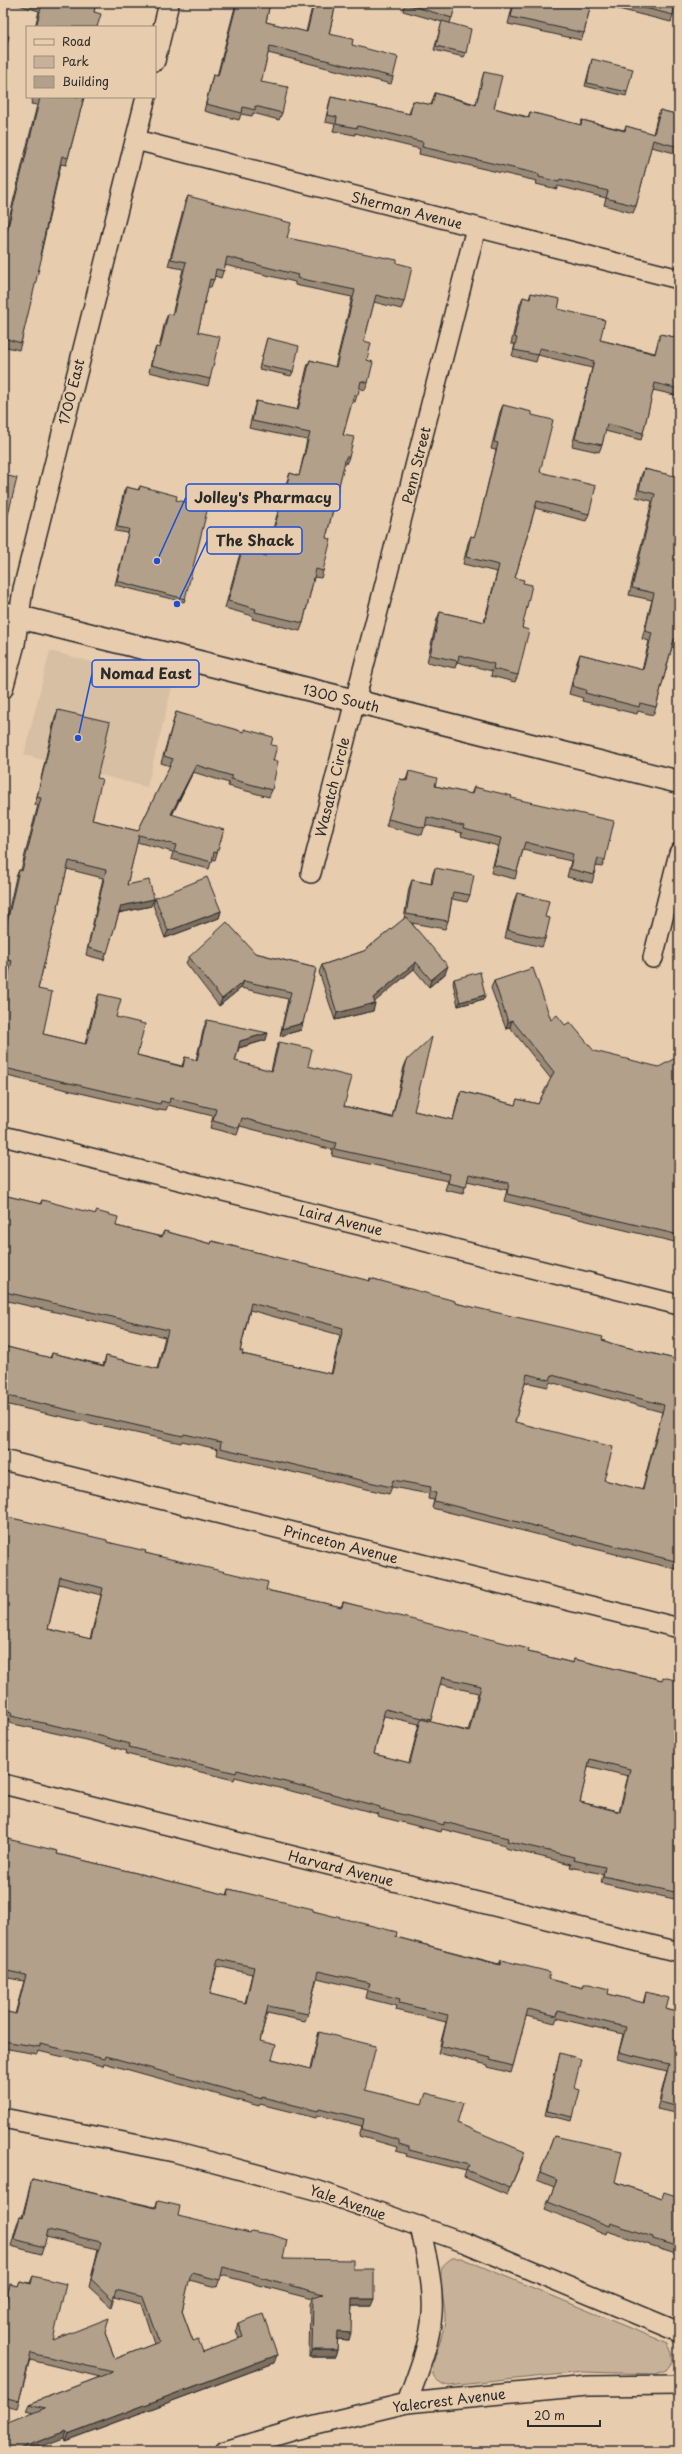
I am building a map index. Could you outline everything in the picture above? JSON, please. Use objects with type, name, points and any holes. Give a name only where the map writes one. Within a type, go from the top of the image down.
[{"type":"street","points":[[156,57],[169,3]]},
{"type":"street","name":"1700 East","points":[[3,689],[15,644],[11,615],[23,589],[54,460],[146,98]]},
{"type":"street","name":"Sherman Avenue","points":[[136,140],[679,279]]},
{"type":"street","name":"Penn Street","points":[[355,701],[476,228]]},
{"type":"street","name":"1300 South","points":[[11,615],[679,782]]},
{"type":"street","name":"Wasatch Circle","points":[[311,873],[355,701]]},
{"type":"street","points":[[653,958],[679,853]]},
{"type":"street","name":"Laird Avenue","points":[[3,1136],[679,1304]]},
{"type":"street","name":"Princeton Avenue","points":[[3,1460],[679,1628]]},
{"type":"street","name":"Harvard Avenue","points":[[3,1784],[679,1952]]},
{"type":"street","name":"Yale Avenue","points":[[3,2118],[174,2152],[319,2191],[420,2226],[650,2318],[679,2332]]},
{"type":"street","points":[[407,2403],[428,2341],[432,2314],[430,2271],[420,2226]]},
{"type":"street","name":"Yalecrest Avenue","points":[[225,2451],[294,2430],[407,2403],[587,2386],[679,2385]]},
{"type":"shaded area","points":[[50,651],[173,683],[147,787],[24,755]]},
{"type":"green space","points":[[452,2258],[461,2258],[668,2344],[672,2353],[673,2361],[666,2370],[656,2374],[582,2372],[449,2386],[442,2383],[437,2380],[433,2374],[433,2364],[445,2321],[441,2270],[442,2267]]},
{"type":"building","points":[[39,3],[96,3],[94,12],[101,14],[97,26],[36,26],[42,4]]},
{"type":"building","points":[[237,3],[270,3],[266,22],[307,32],[314,3],[336,3],[329,34],[353,39],[352,45],[398,57],[393,77],[270,46],[261,82],[288,87],[282,113],[255,106],[255,110],[243,107],[242,113],[206,104],[213,75],[218,76]]},
{"type":"building","points":[[406,3],[456,3],[452,18]]},
{"type":"building","points":[[514,3],[591,3],[584,33],[511,17]]},
{"type":"building","points":[[625,3],[675,3],[673,15]]},
{"type":"building","points":[[442,21],[471,29],[466,53],[436,46]]},
{"type":"building","points":[[3,35],[9,36],[3,61]]},
{"type":"building","points":[[592,59],[633,69],[627,92],[587,83]]},
{"type":"building","points":[[484,72],[502,76],[494,108],[529,118],[530,112],[581,125],[582,120],[625,131],[626,126],[654,134],[660,110],[679,115],[679,147],[653,140],[636,206],[606,198],[608,191],[560,179],[559,182],[539,177],[539,174],[422,147],[423,142],[358,126],[357,128],[336,124],[337,117],[327,115],[331,97],[410,114],[413,101],[432,105],[435,93],[476,105]]},
{"type":"building","points":[[40,98],[84,98],[68,158],[62,156],[40,255],[42,256],[21,343],[3,338],[3,238],[5,239]]},
{"type":"building","points":[[188,196],[291,223],[287,238],[397,260],[397,263],[412,267],[404,302],[376,295],[364,341],[371,343],[367,360],[373,362],[368,383],[361,381],[358,395],[354,395],[343,435],[354,437],[349,457],[346,457],[326,538],[331,539],[323,571],[316,569],[303,623],[255,612],[256,609],[228,601],[242,550],[266,556],[290,473],[299,476],[310,433],[252,421],[256,401],[298,410],[310,360],[336,367],[355,290],[297,278],[298,275],[227,257],[224,271],[216,269],[214,280],[210,279],[198,332],[220,337],[210,379],[151,365],[156,347],[160,348],[168,314],[173,315],[186,262],[171,259]]},
{"type":"building","points":[[531,293],[560,299],[558,309],[605,320],[600,340],[655,354],[660,334],[674,337],[676,332],[679,333],[679,389],[655,383],[643,433],[607,424],[602,445],[575,439],[594,361],[540,348],[538,355],[514,350],[517,338],[514,337],[523,297],[530,299]]},
{"type":"building","points":[[267,338],[299,346],[293,372],[260,365]]},
{"type":"building","points":[[503,405],[532,412],[532,415],[553,420],[540,472],[596,486],[589,514],[537,501],[515,578],[524,580],[523,583],[532,585],[522,628],[529,630],[518,675],[493,669],[494,664],[459,655],[458,661],[430,655],[440,612],[485,622],[499,565],[466,557],[471,536],[474,537],[478,526],[498,443],[494,442]]},
{"type":"building","points":[[644,469],[679,477],[679,590],[676,603],[679,604],[679,640],[674,639],[656,707],[640,703],[639,707],[585,693],[586,690],[572,686],[580,654],[643,670],[652,633],[645,631],[654,593],[632,588],[655,494],[639,490]]},
{"type":"building","points":[[3,475],[17,478],[3,535]]},
{"type":"building","points":[[140,486],[177,496],[176,500],[208,507],[185,599],[117,581],[129,529],[117,527],[126,487],[139,490]]},
{"type":"building","points":[[58,710],[110,722],[97,778],[102,779],[92,820],[138,831],[173,759],[164,756],[176,712],[244,732],[244,729],[273,737],[271,745],[277,746],[273,761],[278,761],[272,790],[231,779],[232,776],[196,765],[171,814],[224,830],[217,853],[214,852],[212,862],[174,852],[176,845],[139,835],[127,885],[149,880],[154,899],[121,906],[107,953],[88,948],[106,870],[69,861],[38,989],[52,992],[43,1034],[86,1044],[99,994],[121,999],[116,1017],[145,1024],[137,1055],[183,1067],[185,1057],[197,1060],[207,1020],[268,1033],[240,1041],[235,1061],[272,1071],[279,1042],[312,1049],[308,1066],[352,1077],[344,1106],[392,1118],[407,1060],[432,1037],[414,1111],[453,1120],[461,1091],[515,1105],[517,1099],[538,1104],[554,1072],[512,1020],[508,1022],[494,981],[533,968],[551,1020],[557,1015],[565,1025],[570,1022],[594,1051],[659,1067],[679,1056],[679,1172],[675,1187],[679,1188],[679,1235],[507,1194],[509,1183],[469,1174],[466,1187],[448,1183],[450,1174],[334,1149],[336,1143],[242,1118],[239,1128],[213,1121],[216,1109],[170,1098],[169,1103],[161,1101],[160,1104],[9,1069],[7,1075],[3,1074],[3,997],[12,961],[3,959],[3,940],[19,870],[22,871],[41,798],[37,797]]},
{"type":"building","points":[[409,771],[437,778],[435,786],[472,794],[474,787],[512,796],[511,798],[614,821],[605,860],[598,858],[594,875],[570,869],[573,854],[525,842],[517,871],[494,865],[501,838],[463,829],[464,826],[427,817],[425,828],[388,819],[400,779],[407,781]]},
{"type":"building","points":[[435,868],[474,875],[470,895],[453,892],[448,921],[406,914],[412,880],[432,884]]},
{"type":"building","points":[[207,877],[221,911],[168,931],[155,898]]},
{"type":"building","points":[[517,893],[549,901],[545,917],[550,918],[545,939],[508,930]]},
{"type":"building","points":[[406,917],[448,966],[431,980],[416,962],[373,998],[375,1003],[337,1013],[322,965],[364,951]]},
{"type":"building","points":[[227,922],[255,953],[316,968],[303,1023],[282,1029],[291,992],[244,981],[222,999],[189,957]]},
{"type":"building","points":[[480,972],[485,995],[460,1002],[454,979]]},
{"type":"building","points":[[3,1195],[41,1204],[42,1200],[96,1214],[96,1211],[118,1217],[116,1226],[162,1237],[164,1231],[211,1244],[212,1241],[370,1281],[370,1278],[455,1301],[455,1303],[603,1337],[602,1340],[613,1344],[679,1360],[679,1562],[434,1501],[436,1493],[430,1492],[431,1487],[393,1480],[391,1487],[220,1448],[221,1442],[184,1434],[183,1436],[7,1396],[8,1392],[3,1391],[3,1346],[51,1358],[52,1353],[104,1366],[106,1356],[158,1369],[168,1330],[5,1292],[3,1301]],"holes":[[[251,1303],[343,1328],[332,1374],[242,1354],[243,1351],[240,1351]],[[527,1374],[550,1380],[552,1375],[664,1405],[643,1490],[604,1480],[613,1447],[515,1422]]]},
{"type":"building","points":[[3,1516],[107,1540],[107,1542],[146,1551],[145,1553],[268,1582],[266,1590],[342,1607],[343,1602],[529,1649],[528,1652],[573,1663],[574,1659],[662,1680],[663,1677],[679,1681],[679,1893],[603,1876],[605,1867],[573,1860],[574,1857],[507,1841],[508,1838],[444,1822],[444,1825],[380,1809],[380,1807],[318,1790],[237,1770],[236,1773],[129,1747],[130,1744],[85,1732],[11,1716],[12,1712],[3,1710]],"holes":[[[60,1577],[103,1588],[91,1639],[48,1629]],[[442,1677],[481,1686],[469,1732],[421,1719],[410,1763],[374,1754],[385,1709],[431,1720]],[[590,1759],[630,1769],[620,1812],[580,1802]]]},
{"type":"building","points":[[3,1838],[58,1851],[57,1854],[228,1895],[229,1889],[313,1909],[313,1911],[397,1932],[396,1937],[500,1965],[501,1960],[550,1972],[548,1979],[583,1988],[584,1984],[589,1984],[609,1989],[608,1994],[644,2003],[646,1992],[669,1998],[666,2009],[679,2013],[679,2107],[660,2102],[669,2064],[619,2052],[626,2027],[558,2011],[557,2016],[528,2009],[513,2066],[490,2060],[491,2058],[441,2046],[448,2015],[399,2003],[400,1999],[368,1991],[370,1983],[318,1971],[308,2014],[268,2006],[260,2041],[276,2045],[272,2059],[311,2069],[319,2032],[376,2046],[365,2090],[422,2104],[426,2093],[463,2103],[457,2123],[525,2152],[510,2188],[466,2170],[469,2165],[409,2150],[409,2147],[399,2144],[399,2140],[362,2129],[364,2119],[319,2108],[318,2111],[262,2097],[262,2099],[106,2056],[105,2059],[40,2044],[40,2047],[3,2041],[3,2011],[16,2014],[26,1975],[3,1970]],"holes":[[[218,1959],[254,1967],[246,2003],[210,1994]]]},
{"type":"building","points":[[560,2053],[581,2059],[574,2088],[580,2090],[573,2117],[547,2111]]},
{"type":"building","points":[[554,2136],[622,2151],[615,2182],[662,2198],[664,2192],[679,2197],[679,2247],[610,2223],[609,2226],[548,2202],[557,2180],[540,2173]]},
{"type":"building","points":[[32,2179],[156,2208],[158,2201],[180,2206],[178,2216],[250,2233],[251,2231],[273,2235],[287,2240],[283,2259],[353,2260],[353,2269],[374,2269],[374,2299],[352,2299],[351,2333],[338,2332],[337,2350],[312,2350],[313,2297],[323,2294],[223,2267],[220,2280],[191,2273],[182,2311],[193,2341],[198,2339],[203,2352],[243,2337],[238,2323],[263,2314],[277,2355],[68,2434],[66,2431],[21,2448],[22,2451],[3,2451],[3,2425],[45,2408],[29,2404],[113,2372],[31,2353],[19,2401],[3,2397],[3,2328],[7,2311],[4,2310],[10,2284],[18,2286],[20,2281],[31,2284],[33,2276],[66,2284],[53,2340],[109,2318],[105,2333],[115,2359],[159,2342],[143,2297],[116,2290],[113,2300],[91,2279],[101,2242],[48,2230],[44,2247],[14,2239],[20,2217],[23,2218]]},
{"type":"place","name":"Jolley's Pharmacy","points":[[157,561]]},
{"type":"place","name":"The Shack","points":[[177,604]]},
{"type":"place","name":"Nomad East","points":[[78,738]]}]
